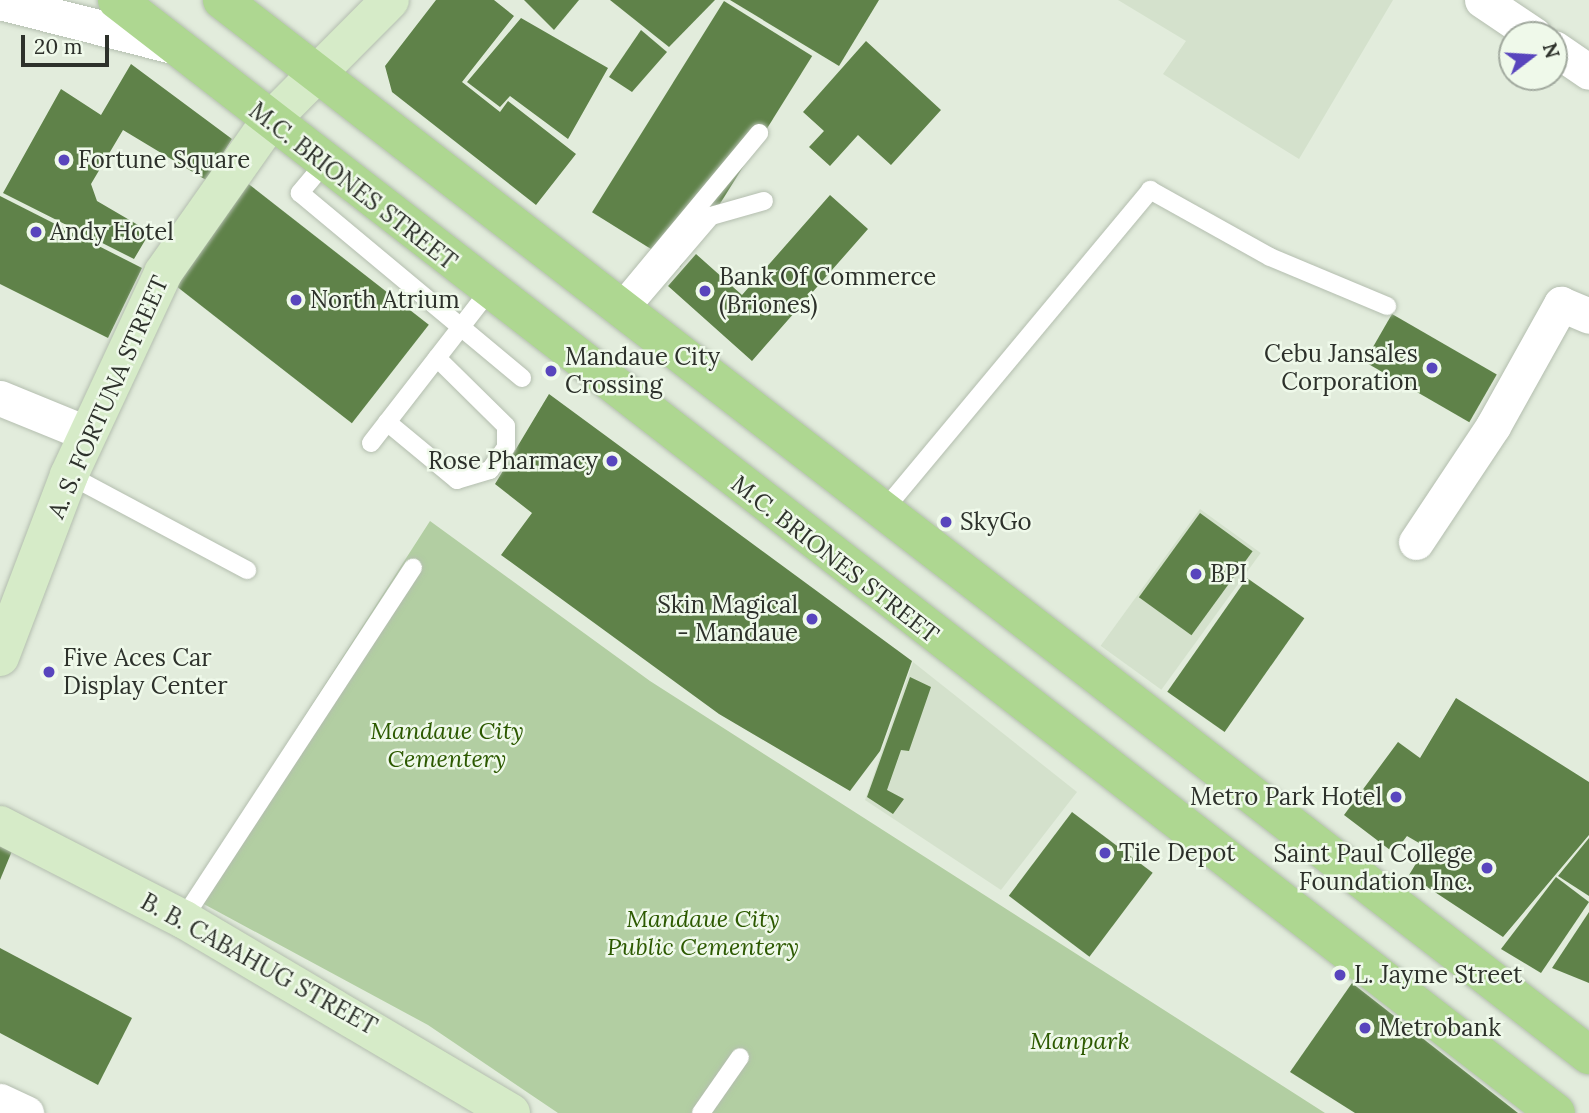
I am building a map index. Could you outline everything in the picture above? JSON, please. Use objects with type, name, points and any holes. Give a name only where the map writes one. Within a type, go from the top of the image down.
[{"type":"main road","name":"M.C. BRIONES STREET","points":[[117,0],[488,292],[1548,1111]]},
{"type":"main road","points":[[222,0],[1589,1055]]},
{"type":"street","name":"A. S. FORTUNA STREET","points":[[0,657],[69,475],[163,273],[270,121],[390,0]]},
{"type":"street","points":[[1482,0],[1513,21]]},
{"type":"street","points":[[0,2],[180,48]]},
{"type":"street","points":[[1568,58],[1589,72]]},
{"type":"street","points":[[1416,542],[1493,426],[1561,304],[1589,316]]},
{"type":"street","points":[[0,398],[88,434]]},
{"type":"street","name":"B. B. CABAHUG STREET","points":[[0,825],[183,919],[511,1113]]},
{"type":"street","points":[[0,1101],[26,1113]]},
{"type":"lane","points":[[623,308],[759,133]]},
{"type":"lane","points":[[324,164],[300,193],[522,378]]},
{"type":"lane","points":[[883,511],[1150,190],[1270,257],[1387,306]]},
{"type":"lane","points":[[623,308],[711,216],[764,201]]},
{"type":"lane","points":[[371,443],[488,292]]},
{"type":"lane","points":[[387,422],[457,480],[490,470],[506,447],[506,425],[437,358]]},
{"type":"lane","points":[[69,475],[247,570]]},
{"type":"lane","points":[[183,919],[413,567]]},
{"type":"lane","points":[[701,1113],[740,1057]]},
{"type":"shaded area","points":[[1118,0],[1393,0],[1299,159],[1163,74],[1186,41]]},
{"type":"shaded area","points":[[1200,509],[1261,553],[1161,690],[1101,646]]},
{"type":"shaded area","points":[[913,662],[1077,792],[1001,890],[865,800]]},
{"type":"green space","points":[[430,521],[650,681],[1325,1113],[558,1113],[428,1025],[189,896]]},
{"type":"building","points":[[436,0],[494,0],[514,16],[462,82],[500,112],[508,101],[576,154],[536,205],[392,92],[385,66]]},
{"type":"building","points":[[524,0],[579,0],[554,30]]},
{"type":"building","points":[[610,0],[715,0],[669,47]]},
{"type":"building","points":[[730,0],[879,0],[839,66]]},
{"type":"building","points":[[724,1],[812,56],[680,267],[592,212]]},
{"type":"building","points":[[521,18],[608,68],[568,139],[510,96],[500,107],[467,82]]},
{"type":"building","points":[[641,30],[667,52],[632,92],[609,77]]},
{"type":"building","points":[[866,41],[941,110],[891,165],[858,135],[830,166],[809,147],[824,131],[803,112]]},
{"type":"building","name":"Fortune Square","points":[[131,64],[232,139],[206,180],[123,130],[91,184],[97,201],[150,232],[134,259],[3,193],[61,89],[101,115]]},
{"type":"building","name":"North Atrium","points":[[246,182],[429,325],[352,423],[169,281]]},
{"type":"building","points":[[830,195],[868,229],[752,361],[668,286],[696,254],[742,295]]},
{"type":"building","name":"Andy Hotel","points":[[0,196],[142,268],[108,338],[0,284]]},
{"type":"building","name":"Cebu Jansales Corporation","points":[[1392,314],[1497,374],[1469,422],[1364,362]]},
{"type":"building","points":[[549,394],[912,661],[880,751],[850,791],[719,714],[501,555],[532,513],[495,484]]},
{"type":"building","name":"BPI","points":[[1200,513],[1253,551],[1191,635],[1139,597]]},
{"type":"building","points":[[1247,578],[1304,618],[1225,732],[1167,692]]},
{"type":"building","points":[[910,677],[931,687],[909,751],[901,750],[887,790],[904,799],[893,814],[867,797]]},
{"type":"building","points":[[1456,698],[1589,782],[1589,835],[1503,937],[1409,875],[1426,847],[1407,836],[1394,853],[1344,815],[1398,742],[1420,758]]},
{"type":"building","points":[[1072,812],[1153,873],[1089,957],[1009,896]]},
{"type":"building","points":[[1589,838],[1589,896],[1558,876]]},
{"type":"building","points":[[0,846],[12,851],[0,880]]},
{"type":"building","points":[[1556,877],[1589,902],[1541,973],[1501,949]]},
{"type":"building","points":[[1589,912],[1589,983],[1552,968]]},
{"type":"building","points":[[0,948],[132,1018],[98,1085],[0,1033]]},
{"type":"building","name":"Metrobank","points":[[1352,983],[1518,1113],[1355,1113],[1290,1072]]},
{"type":"place","name":"Fortune Square","points":[[64,160]]},
{"type":"place","name":"Andy Hotel","points":[[36,232]]},
{"type":"place","name":"Bank Of Commerce (Briones)","points":[[705,291]]},
{"type":"place","name":"North Atrium","points":[[296,300]]},
{"type":"place","name":"Cebu Jansales Corporation","points":[[1432,368]]},
{"type":"place","name":"Mandaue City Crossing","points":[[551,371]]},
{"type":"place","name":"Rose Pharmacy","points":[[612,461]]},
{"type":"place","name":"SkyGo","points":[[946,522]]},
{"type":"place","name":"BPI","points":[[1196,574]]},
{"type":"place","name":"Skin Magical - Mandaue","points":[[812,619]]},
{"type":"place","name":"Five Aces Car Display Center","points":[[49,672]]},
{"type":"place","name":"Metro Park Hotel","points":[[1396,797]]},
{"type":"place","name":"Tile Depot","points":[[1105,853]]},
{"type":"place","name":"Saint Paul College Foundation Inc.","points":[[1487,868]]},
{"type":"place","name":"L. Jayme Street","points":[[1340,975]]},
{"type":"place","name":"Metrobank","points":[[1365,1028]]},
{"type":"park label","name":"Mandaue City Cementery","points":[[447,745]]},
{"type":"park label","name":"Mandaue City Public Cementery","points":[[703,933]]},
{"type":"park label","name":"Manpark","points":[[1080,1041]]}]
